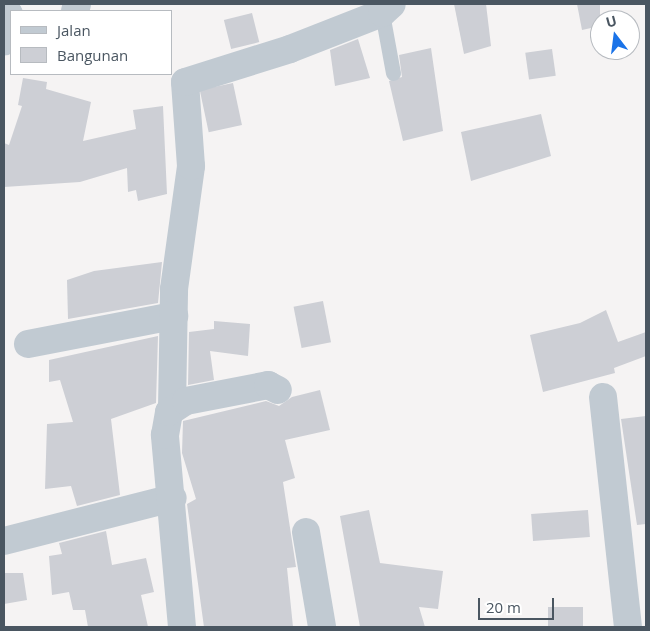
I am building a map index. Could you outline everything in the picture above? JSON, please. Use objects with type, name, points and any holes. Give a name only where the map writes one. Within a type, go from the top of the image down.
[{"type":"street","points":[[182,627],[173,498],[165,435],[172,408],[174,316],[191,166],[185,82],[290,49],[387,8]]},
{"type":"street","points":[[28,344],[174,316]]},
{"type":"street","points":[[172,408],[273,388]]},
{"type":"street","points":[[603,397],[628,627]]},
{"type":"street","points":[[4,541],[173,498]]},
{"type":"street","points":[[306,532],[322,627]]},
{"type":"lane","points":[[387,8],[394,74]]},
{"type":"building","points":[[454,4],[486,4],[491,46],[464,54]]},
{"type":"building","points":[[577,4],[600,4],[600,10],[590,10],[590,28],[582,30]]},
{"type":"building","points":[[252,13],[259,42],[231,49],[224,20]]},
{"type":"building","points":[[358,39],[370,78],[335,86],[330,50]]},
{"type":"building","points":[[431,48],[443,131],[403,141],[389,81],[402,77],[399,55]]},
{"type":"building","points":[[552,49],[556,76],[529,79],[525,53]]},
{"type":"building","points":[[23,78],[47,82],[46,89],[91,102],[83,141],[136,129],[133,110],[163,106],[167,194],[138,201],[136,190],[128,192],[127,168],[80,182],[4,187],[4,143],[9,145],[22,106],[18,105]]},
{"type":"building","points":[[233,83],[242,125],[209,132],[200,90]]},
{"type":"building","points":[[541,114],[551,156],[471,181],[461,132]]},
{"type":"building","points":[[162,262],[158,303],[68,319],[67,280],[94,271]]},
{"type":"building","points":[[323,301],[331,342],[302,348],[294,307]]},
{"type":"building","points":[[606,310],[618,342],[646,332],[646,356],[614,368],[615,373],[543,392],[530,335],[580,323]]},
{"type":"building","points":[[214,321],[250,324],[248,356],[210,351],[214,380],[188,385],[189,332],[214,329]]},
{"type":"building","points":[[158,336],[156,403],[111,419],[120,495],[77,506],[71,486],[45,489],[47,424],[73,422],[60,380],[49,382],[49,360]]},
{"type":"building","points":[[320,390],[330,430],[285,440],[295,478],[283,482],[296,567],[287,568],[293,627],[204,627],[187,504],[196,499],[182,453],[183,421],[266,401],[279,406],[292,397]]},
{"type":"building","points":[[646,416],[646,524],[637,525],[621,419]]},
{"type":"building","points":[[369,510],[380,563],[443,571],[438,609],[419,607],[425,627],[360,627],[340,516]]},
{"type":"building","points":[[588,510],[590,537],[533,541],[531,514]]},
{"type":"building","points":[[106,531],[112,565],[146,558],[154,592],[141,595],[148,627],[88,627],[85,610],[73,610],[69,592],[52,595],[49,556],[62,554],[59,543]]},
{"type":"building","points":[[4,573],[23,573],[27,600],[4,604]]},
{"type":"building","points":[[548,607],[583,607],[583,627],[548,627]]}]
